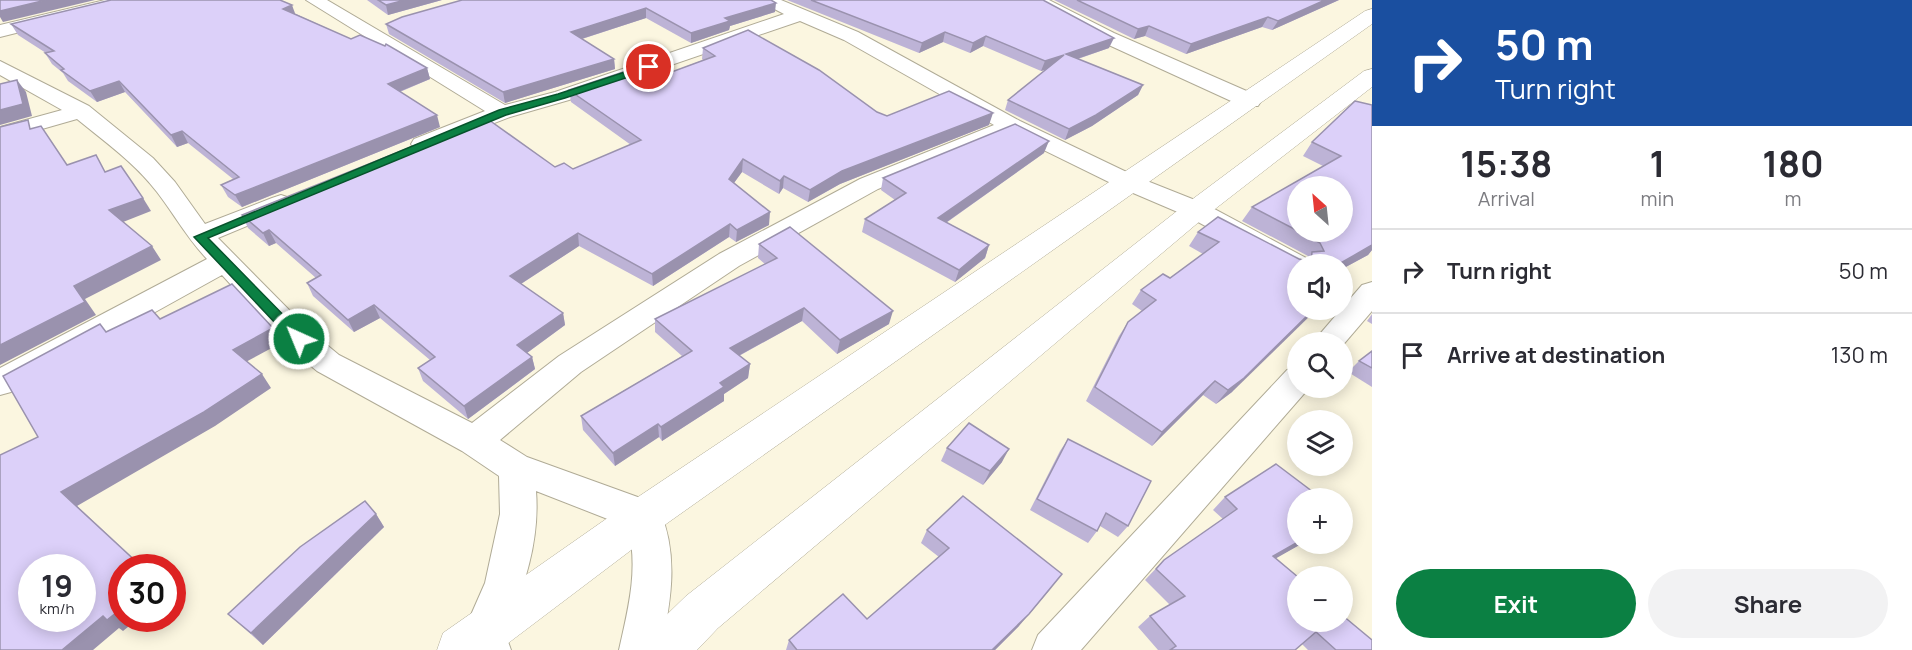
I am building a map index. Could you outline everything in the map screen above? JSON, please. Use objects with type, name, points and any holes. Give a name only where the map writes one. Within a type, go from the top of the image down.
[{"type":"street","points":[[0,31],[126,0]]},
{"type":"street","points":[[315,0],[367,29],[502,112]]},
{"type":"street","points":[[766,0],[851,36],[1012,126],[1128,182],[1196,210],[1287,259]]},
{"type":"street","points":[[1036,0],[1107,37],[1250,101]]},
{"type":"street","points":[[405,151],[502,112],[573,93],[799,15]]},
{"type":"street","points":[[478,644],[644,516],[1372,15]]},
{"type":"street","points":[[367,29],[390,23]]},
{"type":"street","points":[[0,67],[81,111],[145,163],[166,187],[200,237],[299,339],[327,363],[474,441],[516,469],[582,490],[644,516],[654,545],[654,581],[640,650]]},
{"type":"street","points":[[665,650],[702,612],[1196,210],[1351,105],[1372,76]]},
{"type":"street","points":[[0,134],[81,111]]},
{"type":"street","points":[[474,441],[570,364],[729,260],[869,184],[1012,126]]},
{"type":"street","points":[[200,237],[305,193]]},
{"type":"street","points":[[0,383],[224,262]]},
{"type":"street","points":[[1334,332],[1359,294]]},
{"type":"street","points":[[1053,650],[1287,391]]},
{"type":"street","points":[[478,644],[505,585],[519,514],[516,469]]},
{"type":"building","points":[[0,0],[46,0],[0,11]]},
{"type":"building","points":[[111,0],[280,0],[292,5],[283,9],[351,39],[360,35],[385,46],[386,44],[427,68],[388,84],[437,115],[235,195],[221,185],[239,177],[182,131],[171,135],[119,81],[90,91],[61,70],[64,69],[45,53],[54,51],[11,24]]},
{"type":"building","points":[[378,0],[405,0],[386,5]]},
{"type":"building","points":[[462,0],[771,0],[776,3],[725,18],[730,21],[691,33],[646,8],[571,32],[614,59],[503,92],[386,24],[402,17]]},
{"type":"building","points":[[811,0],[1043,0],[1114,38],[1066,54],[1143,85],[1069,129],[1008,100],[1064,55],[1045,61],[986,36],[973,43],[945,32],[922,43]]},
{"type":"building","points":[[1077,0],[1325,0],[1278,21],[1268,17],[1191,44],[1149,26],[1138,29]]},
{"type":"building","points":[[748,30],[819,70],[877,112],[887,116],[949,91],[993,113],[842,171],[810,190],[784,176],[780,181],[743,159],[729,179],[770,212],[737,230],[730,224],[652,274],[578,233],[510,276],[563,313],[517,345],[532,357],[464,406],[418,368],[435,357],[374,305],[348,320],[307,283],[321,275],[269,230],[263,233],[242,215],[458,128],[461,130],[489,120],[555,167],[564,163],[573,169],[641,140],[569,90],[632,69],[650,80],[715,56],[703,48]]},
{"type":"building","points":[[17,80],[23,104],[0,110],[0,84]]},
{"type":"building","points":[[1355,101],[1372,105],[1372,245],[1353,256],[1353,254],[1312,254],[1312,252],[1324,251],[1318,242],[1353,242],[1353,176],[1306,176],[1341,156],[1312,142]]},
{"type":"building","points":[[28,120],[30,129],[41,126],[67,165],[96,155],[105,172],[121,166],[143,198],[109,210],[152,246],[74,286],[85,302],[0,345],[0,127]]},
{"type":"building","points":[[1015,124],[1049,141],[938,218],[989,245],[959,270],[865,219],[906,193],[883,178]]},
{"type":"building","points":[[1287,187],[1287,226],[1252,207]]},
{"type":"building","points":[[1218,217],[1289,254],[1287,254],[1287,320],[1303,320],[1291,332],[1287,332],[1287,336],[1244,378],[1228,390],[1215,381],[1162,432],[1095,387],[1128,322],[1156,300],[1141,290],[1163,274],[1170,278],[1219,242],[1198,232]]},
{"type":"building","points":[[790,227],[893,311],[840,340],[804,308],[730,348],[750,364],[720,383],[724,387],[661,427],[658,424],[613,453],[581,416],[692,351],[655,319],[777,258],[759,244]]},
{"type":"building","points":[[232,284],[273,328],[233,350],[262,374],[204,412],[61,492],[128,554],[108,554],[108,619],[103,616],[96,622],[96,554],[18,554],[18,632],[84,632],[62,650],[0,650],[0,455],[38,437],[3,376],[100,324],[106,332],[152,310],[160,319]]},
{"type":"building","points":[[1372,351],[1372,368],[1359,361]]},
{"type":"building","points":[[969,423],[1009,449],[990,471],[947,448]]},
{"type":"building","points":[[1068,439],[1151,481],[1128,526],[1106,513],[1097,531],[1037,499]]},
{"type":"building","points":[[1276,464],[1287,472],[1287,476],[1292,476],[1308,488],[1287,488],[1287,548],[1273,556],[1287,568],[1287,632],[1316,632],[1295,650],[1170,650],[1176,646],[1150,616],[1185,596],[1156,569],[1164,560],[1237,509],[1225,497]]},
{"type":"building","points":[[963,496],[1062,574],[1029,614],[992,650],[797,650],[789,640],[843,594],[867,619],[949,548],[927,530]]},
{"type":"building","points":[[365,501],[376,514],[251,633],[228,614],[300,547]]},
{"type":"building","points":[[1353,624],[1372,640],[1372,650],[1336,650],[1316,632],[1353,632]]},
{"type":"route","points":[[299,339],[200,237],[502,112],[562,96],[649,67]]}]
